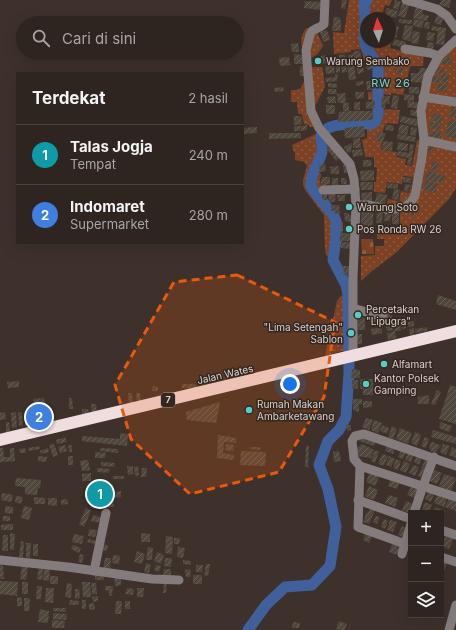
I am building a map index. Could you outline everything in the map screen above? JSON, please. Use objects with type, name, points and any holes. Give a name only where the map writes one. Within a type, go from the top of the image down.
[{"type":"highway","name":"Jalan Wates","points":[[0,440],[337,360],[456,330]]},
{"type":"street","points":[[325,0],[324,24],[312,31],[306,50],[311,110],[324,132],[350,164],[355,189],[356,205],[353,263],[352,356]]},
{"type":"street","points":[[406,0],[437,9],[447,16],[456,29]]},
{"type":"street","points":[[356,205],[368,205],[391,210],[406,206],[415,196],[424,140],[421,118],[423,97],[428,76],[438,56],[456,40]]},
{"type":"street","points":[[405,49],[430,53],[438,56]]},
{"type":"street","points":[[423,97],[456,102]]},
{"type":"street","points":[[424,140],[456,147]]},
{"type":"street","points":[[323,190],[355,189]]},
{"type":"street","points":[[353,308],[383,317]]},
{"type":"street","points":[[456,466],[434,457],[364,434],[355,436],[352,442],[354,459],[360,466],[456,497]]},
{"type":"street","points":[[415,510],[434,457]]},
{"type":"street","points":[[360,466],[358,500],[359,528],[408,545],[402,554]]},
{"type":"street","points":[[358,500],[408,518]]},
{"type":"street","points":[[94,571],[106,513]]},
{"type":"street","points":[[444,531],[456,535]]},
{"type":"street","points":[[444,557],[456,562]]},
{"type":"street","points":[[0,560],[152,579],[179,580]]},
{"type":"street","points":[[449,630],[456,604]]},
{"type":"highlighted area","points":[[237,275],[335,322],[324,397],[279,472],[190,494],[131,439],[115,385],[174,282]]},
{"type":"green space","points":[[349,0],[392,0],[389,6],[385,5],[383,12],[360,12],[360,48],[390,48],[401,51],[404,50],[424,53],[423,66],[410,66],[403,95],[391,93],[391,95],[381,94],[381,99],[368,100],[368,92],[375,91],[375,71],[372,59],[364,60],[361,49],[334,54],[333,32],[344,33]]},
{"type":"green space","points":[[306,28],[316,30],[323,46],[317,54],[308,59],[301,44],[302,36]]},
{"type":"green space","points":[[456,45],[456,188],[449,199],[397,252],[361,281],[361,256],[375,255],[375,246],[384,246],[384,239],[377,239],[377,227],[400,226],[400,211],[386,207],[388,199],[399,201],[401,191],[409,193],[410,189],[413,189],[414,184],[412,184],[413,177],[403,176],[402,184],[387,182],[385,193],[374,192],[374,182],[376,182],[377,168],[374,167],[374,157],[365,157],[362,140],[367,138],[367,126],[376,124],[380,116],[381,109],[400,110],[398,124],[386,123],[383,130],[381,150],[397,152],[396,157],[406,159],[405,165],[412,166],[417,140],[428,142],[426,98],[430,76],[439,58]]},
{"type":"green space","points":[[309,67],[322,67],[325,87],[314,108],[316,127],[310,127],[309,125],[304,124],[302,115],[298,113],[297,102],[291,102],[291,90],[301,88]]},
{"type":"green space","points":[[318,133],[321,146],[317,161],[318,172],[321,174],[321,189],[314,190],[329,209],[343,223],[343,231],[338,232],[337,251],[332,262],[325,251],[324,215],[305,190],[303,180],[307,166],[304,162],[295,160],[295,153],[292,145]]},
{"type":"green space","points":[[361,239],[373,239],[374,254],[362,254]]},
{"type":"green space","points":[[345,293],[346,350],[325,356],[337,301]]},
{"type":"building","points":[[342,0],[347,0],[345,9],[341,8]]},
{"type":"building","points":[[395,0],[401,2],[398,10],[393,8]]},
{"type":"building","points":[[442,0],[451,0],[449,8],[439,5]]},
{"type":"building","points":[[305,1],[322,2],[321,10],[304,8]]},
{"type":"building","points":[[403,1],[410,3],[405,18],[398,16]]},
{"type":"building","points":[[416,7],[424,9],[422,14],[429,16],[427,21],[413,18]]},
{"type":"building","points":[[387,8],[398,11],[396,18],[396,12],[386,12]]},
{"type":"building","points":[[438,13],[444,16],[441,25],[434,23]]},
{"type":"building","points":[[334,17],[340,18],[341,20],[341,31],[332,31]]},
{"type":"building","points":[[399,19],[412,20],[412,24],[399,23]]},
{"type":"building","points":[[414,19],[424,21],[422,28],[413,26]]},
{"type":"building","points":[[425,22],[430,22],[429,29],[424,28]]},
{"type":"building","points":[[405,25],[413,26],[410,41],[402,39]]},
{"type":"building","points":[[396,26],[399,27],[396,38]]},
{"type":"building","points":[[432,26],[446,28],[444,45],[436,44],[438,31],[431,30]]},
{"type":"building","points":[[327,30],[330,40],[323,42],[320,32]]},
{"type":"building","points":[[413,31],[420,32],[418,44],[411,43]]},
{"type":"building","points":[[428,32],[435,33],[433,41],[426,40]]},
{"type":"building","points":[[396,40],[406,42],[405,48],[396,46]]},
{"type":"building","points":[[428,42],[434,43],[433,49],[427,48]]},
{"type":"building","points":[[298,43],[299,52],[292,52],[291,44]]},
{"type":"building","points":[[360,50],[364,72],[358,74],[353,52]]},
{"type":"building","points":[[294,54],[303,55],[303,64],[294,64]]},
{"type":"building","points":[[345,54],[346,64],[340,64],[339,55]]},
{"type":"building","points":[[353,54],[353,62],[348,62],[348,55]]},
{"type":"building","points":[[327,55],[327,63],[322,64],[321,56]]},
{"type":"building","points":[[442,56],[452,58],[450,65],[440,63]]},
{"type":"building","points":[[289,57],[290,65],[280,66],[279,58]]},
{"type":"building","points":[[316,57],[321,57],[321,65],[316,65]]},
{"type":"building","points":[[329,57],[338,57],[339,63],[330,64]]},
{"type":"building","points":[[371,59],[373,69],[367,70],[365,60]]},
{"type":"building","points":[[354,63],[356,79],[349,80],[347,64]]},
{"type":"building","points":[[336,65],[340,65],[340,72],[336,73]]},
{"type":"building","points":[[300,66],[307,66],[307,76],[300,76]]},
{"type":"building","points":[[325,66],[334,66],[335,73],[326,74]]},
{"type":"building","points":[[346,66],[347,72],[342,73],[341,67]]},
{"type":"building","points":[[404,68],[403,73],[395,72],[395,69]]},
{"type":"building","points":[[420,68],[426,68],[426,83],[411,82],[411,73],[419,73]]},
{"type":"building","points":[[438,68],[446,70],[445,74],[449,75],[448,84],[440,82],[442,73],[434,74]]},
{"type":"building","points":[[335,74],[338,74],[337,81],[326,82],[325,78],[335,77]]},
{"type":"building","points":[[433,77],[440,77],[439,83],[432,82]]},
{"type":"building","points":[[363,81],[364,84],[356,86],[356,82]]},
{"type":"building","points":[[366,81],[373,81],[373,90],[367,90]]},
{"type":"building","points":[[328,83],[337,84],[337,88],[328,87]]},
{"type":"building","points":[[438,83],[447,85],[446,92],[437,90]]},
{"type":"building","points":[[283,87],[284,91],[275,92],[274,88]]},
{"type":"building","points":[[409,87],[419,87],[419,94],[409,93]]},
{"type":"building","points":[[328,89],[336,89],[337,94],[328,94]]},
{"type":"building","points":[[355,92],[364,92],[364,98],[356,99]]},
{"type":"building","points":[[345,93],[346,103],[349,103],[349,111],[343,111],[343,103],[338,103],[337,94]]},
{"type":"building","points":[[404,94],[414,95],[414,101],[404,100]]},
{"type":"building","points":[[393,95],[399,96],[397,109],[391,108]]},
{"type":"building","points":[[335,96],[336,103],[328,103],[327,97]]},
{"type":"building","points":[[382,96],[390,96],[389,104],[386,103],[385,108],[381,107]]},
{"type":"building","points":[[375,101],[375,108],[366,109],[366,102]]},
{"type":"building","points":[[408,101],[420,103],[419,109],[407,107]]},
{"type":"building","points":[[354,102],[360,102],[360,110],[354,110]]},
{"type":"building","points":[[326,105],[335,105],[335,114],[326,114]]},
{"type":"building","points":[[452,106],[456,108],[456,118],[449,116]]},
{"type":"building","points":[[411,110],[420,111],[418,117],[410,115]]},
{"type":"building","points":[[373,111],[373,120],[338,122],[339,112]]},
{"type":"building","points":[[434,113],[443,116],[441,123],[431,120]]},
{"type":"building","points":[[294,116],[301,116],[302,124],[294,125]]},
{"type":"building","points":[[401,116],[421,120],[419,127],[400,122]]},
{"type":"building","points":[[449,120],[456,122],[456,139],[445,136]]},
{"type":"building","points":[[431,122],[441,124],[439,130],[429,128]]},
{"type":"building","points":[[386,124],[394,126],[393,131],[385,130]]},
{"type":"building","points":[[400,124],[409,126],[407,135],[398,133]]},
{"type":"building","points":[[307,125],[307,130],[301,131],[300,126]]},
{"type":"building","points":[[294,126],[300,126],[300,131],[294,131]]},
{"type":"building","points":[[364,126],[365,137],[345,138],[344,128]]},
{"type":"building","points":[[257,127],[257,133],[244,134],[244,128]]},
{"type":"building","points":[[411,127],[417,128],[416,136],[410,135]]},
{"type":"building","points":[[430,131],[442,133],[441,140],[429,137]]},
{"type":"building","points":[[269,133],[301,133],[301,138],[269,139]]},
{"type":"building","points":[[378,133],[386,133],[383,141],[375,141]]},
{"type":"building","points":[[398,134],[416,137],[415,142],[397,139]]},
{"type":"building","points":[[360,138],[361,148],[353,148],[353,139]]},
{"type":"building","points":[[383,141],[393,142],[392,151],[382,150]]},
{"type":"building","points":[[398,142],[408,144],[407,151],[397,150]]},
{"type":"building","points":[[352,143],[351,152],[348,153],[344,147]]},
{"type":"building","points":[[332,144],[342,156],[336,161],[326,148]]},
{"type":"building","points":[[410,144],[414,145],[411,165],[407,165],[408,158],[397,156],[398,151],[409,153]]},
{"type":"building","points":[[427,144],[435,145],[433,151],[427,151]]},
{"type":"building","points":[[362,149],[363,155],[353,157],[352,150]]},
{"type":"building","points":[[363,160],[371,160],[372,166],[363,167]]},
{"type":"building","points":[[433,161],[439,163],[438,171],[431,170]]},
{"type":"building","points":[[325,164],[326,171],[320,172],[319,165]]},
{"type":"building","points":[[343,164],[348,164],[348,173],[344,173]]},
{"type":"building","points":[[339,166],[339,174],[331,174],[330,167]]},
{"type":"building","points":[[374,170],[374,180],[361,181],[360,171]]},
{"type":"building","points":[[427,171],[445,176],[443,183],[425,179]]},
{"type":"building","points":[[322,177],[330,177],[330,184],[321,187]]},
{"type":"building","points":[[403,177],[412,178],[411,183],[403,182]]},
{"type":"building","points":[[332,178],[338,178],[338,186],[332,186]]},
{"type":"building","points":[[341,178],[346,178],[347,184],[341,184]]},
{"type":"building","points":[[426,180],[438,184],[435,193],[423,189]]},
{"type":"building","points":[[360,182],[373,182],[373,190],[361,190]]},
{"type":"building","points":[[387,183],[398,184],[398,189],[387,188]]},
{"type":"building","points":[[405,184],[413,185],[413,188],[409,188],[408,192],[404,191]]},
{"type":"building","points":[[394,189],[400,190],[398,200],[392,199]]},
{"type":"building","points":[[322,192],[327,192],[327,200],[322,200]]},
{"type":"building","points":[[328,192],[336,192],[335,202],[329,202]]},
{"type":"building","points":[[372,192],[372,201],[362,201],[361,193]]},
{"type":"building","points":[[377,193],[387,195],[385,204],[375,202]]},
{"type":"building","points":[[337,195],[345,195],[345,201],[338,201]]},
{"type":"building","name":"Warung Soto","points":[[346,203],[353,203],[353,208],[350,208],[350,211],[345,211]]},
{"type":"building","points":[[331,205],[339,205],[340,213],[335,214],[335,211],[331,211]]},
{"type":"building","points":[[362,207],[374,208],[372,233],[360,232]]},
{"type":"building","points":[[408,208],[414,209],[414,215],[408,215]]},
{"type":"building","points":[[377,211],[383,212],[382,224],[376,223]]},
{"type":"building","points":[[385,212],[391,213],[390,221],[384,221]]},
{"type":"building","points":[[392,212],[399,213],[399,224],[392,224]]},
{"type":"building","points":[[344,213],[349,213],[349,215],[352,215],[354,222],[345,221]]},
{"type":"building","name":"Pos Ronda RW 26","points":[[344,226],[353,226],[353,232],[344,231]]},
{"type":"building","points":[[340,233],[353,233],[353,241],[340,241]]},
{"type":"building","points":[[341,242],[351,242],[351,249],[341,248]]},
{"type":"building","points":[[343,266],[350,266],[350,275],[344,275]]},
{"type":"building","points":[[438,295],[456,301],[456,310],[436,304]]},
{"type":"building","points":[[391,313],[394,330],[387,331],[384,314]]},
{"type":"building","points":[[377,316],[379,323],[370,322],[368,318]]},
{"type":"building","points":[[358,318],[365,318],[365,330],[358,330]]},
{"type":"building","points":[[394,319],[400,319],[401,331],[395,331]]},
{"type":"building","points":[[414,321],[414,326],[408,327],[408,322]]},
{"type":"building","points":[[406,322],[406,328],[402,329],[402,323]]},
{"type":"building","points":[[382,327],[382,333],[372,335],[371,329]]},
{"type":"building","points":[[427,327],[427,331],[415,333],[415,329]]},
{"type":"building","points":[[414,328],[414,336],[410,336],[409,329]]},
{"type":"building","points":[[395,331],[396,338],[388,340],[387,333]]},
{"type":"building","points":[[362,334],[362,344],[358,344],[356,335]]},
{"type":"building","points":[[352,369],[360,370],[360,378],[351,378]]},
{"type":"building","name":"Kantor Polsek Gamping","points":[[360,379],[373,379],[373,395],[363,395],[363,389],[360,389]]},
{"type":"building","name":"Kantor Polsek Gamping","points":[[352,380],[358,380],[358,389],[352,388]]},
{"type":"building","points":[[19,381],[19,387],[8,388],[7,382]]},
{"type":"building","points":[[182,384],[196,384],[196,388],[182,388]]},
{"type":"building","points":[[450,385],[456,387],[456,424],[439,419]]},
{"type":"building","points":[[153,386],[158,387],[158,391],[152,391]]},
{"type":"building","points":[[437,390],[441,392],[435,405],[431,404]]},
{"type":"building","points":[[128,393],[132,393],[133,404],[129,404]]},
{"type":"building","points":[[136,393],[140,393],[141,402],[137,402]]},
{"type":"building","points":[[429,395],[429,404],[418,404],[418,397]]},
{"type":"building","points":[[44,398],[45,404],[39,404],[39,410],[34,410],[33,399]]},
{"type":"building","points":[[69,398],[72,398],[73,409],[69,409]]},
{"type":"building","points":[[353,399],[362,399],[362,404],[359,404],[359,412],[353,410]]},
{"type":"building","points":[[363,401],[372,401],[372,407],[363,408]]},
{"type":"building","points":[[220,402],[216,423],[187,420],[186,412]]},
{"type":"building","points":[[91,404],[96,404],[97,412],[92,412]]},
{"type":"building","points":[[82,409],[88,409],[89,413],[82,414]]},
{"type":"building","points":[[5,412],[6,419],[0,420],[0,413]]},
{"type":"building","points":[[16,412],[17,427],[12,428],[11,413]]},
{"type":"building","points":[[22,412],[23,426],[19,426],[18,413]]},
{"type":"building","points":[[24,412],[28,412],[29,425],[25,426]]},
{"type":"building","points":[[36,413],[44,413],[45,424],[37,425]]},
{"type":"building","points":[[366,418],[373,420],[369,430],[362,427]]},
{"type":"building","points":[[374,420],[382,423],[378,433],[371,430]]},
{"type":"building","points":[[6,422],[9,422],[10,433],[6,433]]},
{"type":"building","points":[[441,422],[452,426],[449,432],[439,428]]},
{"type":"building","points":[[346,425],[351,425],[351,430],[347,431]]},
{"type":"building","points":[[382,425],[389,428],[387,434],[380,431]]},
{"type":"building","points":[[392,426],[397,429],[393,439],[388,437]]},
{"type":"building","points":[[400,428],[412,433],[408,444],[396,439]]},
{"type":"building","points":[[433,430],[456,437],[456,444],[431,437]]},
{"type":"building","points":[[415,432],[421,435],[417,446],[411,443]]},
{"type":"building","points":[[120,433],[128,434],[127,446],[82,441],[82,436],[120,439]]},
{"type":"building","points":[[218,435],[236,438],[236,443],[224,442],[223,453],[234,455],[233,460],[217,458]]},
{"type":"building","points":[[360,436],[377,439],[374,446],[359,441]]},
{"type":"building","points":[[65,437],[67,442],[57,444],[56,440]]},
{"type":"building","points":[[425,437],[429,439],[426,448],[421,446]]},
{"type":"building","points":[[431,442],[441,446],[434,454],[429,448]]},
{"type":"building","points":[[388,443],[396,446],[393,454],[385,451]]},
{"type":"building","points":[[54,444],[58,455],[53,457],[49,445]]},
{"type":"building","points":[[226,444],[234,445],[233,451],[225,450]]},
{"type":"building","points":[[362,444],[374,450],[371,458],[356,456],[356,448]]},
{"type":"building","points":[[443,444],[450,446],[446,455],[440,452]]},
{"type":"building","points":[[65,445],[67,451],[60,453],[58,447]]},
{"type":"building","points":[[68,445],[72,445],[72,452],[69,452]]},
{"type":"building","points":[[39,446],[40,449],[29,451],[28,448]]},
{"type":"building","points":[[306,446],[309,446],[308,467],[305,467]]},
{"type":"building","points":[[250,447],[260,447],[260,450],[250,449]]},
{"type":"building","points":[[402,447],[407,449],[403,459],[398,457]]},
{"type":"building","points":[[452,447],[456,449],[456,458],[449,455]]},
{"type":"building","points":[[0,448],[3,448],[4,457],[10,457],[10,448],[14,448],[15,461],[0,462]]},
{"type":"building","points":[[25,448],[26,453],[20,453],[19,449]]},
{"type":"building","points":[[48,448],[49,452],[41,454],[40,451]]},
{"type":"building","points":[[100,448],[118,449],[118,453],[100,451]]},
{"type":"building","points":[[375,450],[379,452],[375,463],[371,461]]},
{"type":"building","points":[[409,450],[415,452],[411,462],[405,460]]},
{"type":"building","points":[[241,451],[266,452],[265,466],[240,465]]},
{"type":"building","points":[[339,451],[341,461],[334,462],[333,452]]},
{"type":"building","points":[[95,452],[106,453],[105,458],[95,458]]},
{"type":"building","points":[[418,453],[423,455],[419,465],[414,462]]},
{"type":"building","points":[[382,454],[388,456],[384,466],[378,464]]},
{"type":"building","points":[[427,455],[433,457],[424,479],[418,476]]},
{"type":"building","points":[[38,456],[47,457],[46,462],[38,461]]},
{"type":"building","points":[[68,456],[73,456],[73,465],[68,465]]},
{"type":"building","points":[[389,456],[395,459],[391,467],[386,465]]},
{"type":"building","points":[[396,459],[401,461],[398,470],[393,468]]},
{"type":"building","points":[[88,460],[90,470],[82,471],[80,461]]},
{"type":"building","points":[[404,461],[410,464],[406,473],[400,470]]},
{"type":"building","points":[[101,462],[115,463],[114,467],[101,466]]},
{"type":"building","points":[[413,465],[419,467],[415,476],[409,473]]},
{"type":"building","points":[[127,466],[133,466],[133,474],[128,475]]},
{"type":"building","points":[[138,466],[139,475],[135,476],[134,467]]},
{"type":"building","points":[[97,468],[110,469],[109,473],[97,472]]},
{"type":"building","points":[[142,468],[147,468],[146,477],[141,477]]},
{"type":"building","points":[[434,470],[442,473],[437,484],[430,481]]},
{"type":"building","points":[[370,471],[380,475],[375,486],[366,482]]},
{"type":"building","points":[[91,473],[91,481],[82,481],[82,474]]},
{"type":"building","points":[[444,474],[456,478],[451,491],[439,486]]},
{"type":"building","points":[[113,476],[124,476],[124,479],[113,479]]},
{"type":"building","points":[[392,476],[401,480],[397,489],[388,486]]},
{"type":"building","points":[[16,478],[41,480],[37,495],[25,494],[25,487],[15,486]]},
{"type":"building","points":[[412,485],[419,488],[415,498],[407,495]]},
{"type":"building","points":[[369,486],[378,490],[374,500],[365,496]]},
{"type":"building","points":[[92,489],[108,489],[108,499],[91,498]]},
{"type":"building","points":[[429,490],[435,492],[431,502],[425,499]]},
{"type":"building","points":[[121,491],[121,497],[115,498],[115,492]]},
{"type":"building","points":[[438,492],[448,496],[444,507],[434,503]]},
{"type":"building","points":[[2,493],[13,495],[11,502],[1,500]]},
{"type":"building","points":[[389,495],[398,498],[395,507],[385,503]]},
{"type":"building","points":[[16,496],[23,497],[21,504],[15,502]]},
{"type":"building","points":[[450,496],[456,499],[456,511],[445,507]]},
{"type":"building","points":[[34,497],[45,498],[45,504],[34,504]]},
{"type":"building","points":[[48,498],[57,498],[57,506],[48,505]]},
{"type":"building","points":[[67,499],[68,504],[61,505],[61,500]]},
{"type":"building","points":[[99,501],[114,501],[114,507],[98,507]]},
{"type":"building","points":[[406,501],[414,504],[411,510],[408,510],[408,512],[402,510]]},
{"type":"building","points":[[425,502],[432,505],[430,510],[422,510]]},
{"type":"building","points":[[5,506],[13,507],[13,514],[5,513]]},
{"type":"building","points":[[24,506],[32,508],[29,520],[21,518]]},
{"type":"building","points":[[371,506],[376,508],[369,524],[363,522]]},
{"type":"building","points":[[435,507],[442,510],[434,510]]},
{"type":"building","points":[[86,508],[91,511],[84,527],[79,524]]},
{"type":"building","points":[[93,515],[103,518],[102,523],[91,521]]},
{"type":"building","points":[[3,516],[10,516],[10,521],[3,521]]},
{"type":"building","points":[[376,516],[380,517],[377,524],[373,522]]},
{"type":"building","points":[[384,519],[388,521],[385,529],[381,527]]},
{"type":"building","points":[[390,520],[397,522],[393,532],[387,530]]},
{"type":"building","points":[[13,524],[13,530],[1,530],[1,525]]},
{"type":"building","points":[[402,526],[408,529],[405,538],[398,535]]},
{"type":"building","points":[[89,529],[97,530],[95,537],[88,536]]},
{"type":"building","points":[[10,533],[15,534],[14,550],[10,550]]},
{"type":"building","points":[[141,533],[150,534],[150,542],[141,542]]},
{"type":"building","points":[[366,533],[373,534],[369,543],[363,540]]},
{"type":"building","points":[[74,534],[84,536],[82,544],[72,542]]},
{"type":"building","points":[[3,535],[8,535],[8,551],[2,551]]},
{"type":"building","points":[[446,535],[454,538],[449,549],[444,547],[444,539]]},
{"type":"building","points":[[166,536],[173,537],[172,554],[165,553]]},
{"type":"building","points":[[174,538],[180,538],[179,544],[174,544]]},
{"type":"building","points":[[88,539],[96,541],[95,544],[87,542]]},
{"type":"building","points":[[21,541],[24,542],[23,558],[19,557]]},
{"type":"building","points":[[393,542],[401,546],[397,555],[389,552]]},
{"type":"building","points":[[26,543],[31,543],[30,558],[26,558]]},
{"type":"building","points":[[33,544],[38,544],[38,556],[33,556]]},
{"type":"building","points":[[101,544],[108,545],[107,551],[100,550]]},
{"type":"building","points":[[73,545],[81,548],[79,553],[71,549]]},
{"type":"building","points":[[148,547],[153,548],[152,560],[146,560]]},
{"type":"building","points":[[178,547],[185,548],[183,558],[177,557]]},
{"type":"building","points":[[137,551],[145,554],[142,564],[134,562]]},
{"type":"building","points":[[157,552],[164,555],[161,564],[154,561]]},
{"type":"building","points":[[80,554],[84,555],[82,563],[78,562]]},
{"type":"building","points":[[113,555],[120,556],[119,564],[112,563]]},
{"type":"building","points":[[105,558],[111,558],[110,570],[103,569]]},
{"type":"building","points":[[165,558],[172,558],[171,567],[164,566]]},
{"type":"building","points":[[183,560],[191,561],[191,565],[183,564]]},
{"type":"building","points":[[444,560],[448,561],[444,571]]},
{"type":"building","points":[[146,563],[151,565],[149,573],[144,572]]},
{"type":"building","points":[[0,564],[3,564],[4,579],[0,579]]},
{"type":"building","points":[[206,564],[210,564],[208,576],[204,575]]},
{"type":"building","points":[[156,565],[161,566],[159,572],[154,570]]},
{"type":"building","points":[[196,565],[203,565],[202,572],[196,572]]},
{"type":"building","points":[[22,566],[28,567],[26,580],[20,579]]},
{"type":"building","points":[[39,566],[43,567],[42,580],[37,579]]},
{"type":"building","points":[[44,569],[50,569],[49,581],[43,580]]},
{"type":"building","points":[[164,569],[171,569],[171,577],[163,576]]},
{"type":"building","points":[[190,569],[191,577],[186,577],[185,570]]},
{"type":"building","points":[[95,574],[104,574],[104,580],[95,580]]},
{"type":"building","points":[[114,575],[121,575],[121,585],[115,586]]},
{"type":"building","points":[[193,575],[202,575],[202,584],[193,584]]},
{"type":"building","points":[[50,576],[58,576],[58,584],[50,584]]},
{"type":"building","points":[[0,581],[18,582],[17,596],[0,594]]},
{"type":"building","points":[[22,582],[28,582],[28,594],[22,594]]},
{"type":"building","points":[[82,582],[90,582],[91,597],[83,597]]},
{"type":"building","points":[[67,583],[72,584],[71,598],[65,597]]},
{"type":"building","points":[[91,583],[96,583],[97,594],[92,594]]},
{"type":"building","points":[[164,583],[167,583],[166,593],[163,593]]},
{"type":"building","points":[[37,586],[42,586],[41,599],[36,599]]},
{"type":"building","points":[[105,586],[113,586],[112,596],[109,596],[109,591],[105,590]]},
{"type":"building","points":[[46,588],[54,588],[53,603],[45,602]]},
{"type":"building","points":[[127,588],[134,589],[133,595],[125,594]]},
{"type":"building","points":[[137,588],[144,588],[143,597],[137,597]]},
{"type":"building","points":[[75,589],[79,589],[80,598],[75,599]]},
{"type":"building","points":[[98,596],[98,601],[93,602],[92,597]]},
{"type":"building","points":[[17,597],[22,598],[22,606],[17,606]]},
{"type":"building","points":[[24,598],[30,598],[29,611],[24,611]]},
{"type":"building","points":[[70,600],[79,601],[79,605],[69,605]]},
{"type":"building","points":[[82,600],[86,600],[86,609],[82,609]]},
{"type":"building","points":[[116,601],[122,601],[121,614],[115,614]]},
{"type":"building","points":[[125,601],[130,601],[130,609],[125,609]]},
{"type":"building","points":[[94,603],[95,609],[89,610],[89,604]]},
{"type":"building","points":[[53,608],[66,608],[66,612],[53,611]]},
{"type":"building","points":[[40,609],[49,611],[48,623],[38,622]]},
{"type":"building","points":[[53,613],[67,614],[66,620],[53,619]]},
{"type":"building","points":[[52,620],[65,621],[64,628],[52,628]]},
{"type":"building","points":[[339,621],[347,624],[344,630],[336,629]]},
{"type":"building","points":[[293,622],[300,623],[299,628],[292,628]]},
{"type":"waterway","points":[[248,630],[266,605],[285,587],[312,585],[330,566],[336,527],[328,489],[319,465],[328,441],[339,430],[346,417],[349,373],[348,294],[346,285],[333,260],[336,240],[336,221],[334,216],[311,187],[311,182],[322,153],[321,137],[323,132],[328,128],[343,124],[372,124],[375,122],[378,114],[378,68],[366,47],[364,39],[364,3],[367,0]]},
{"type":"place","name":"Warung Sembako","points":[[318,61]]},
{"type":"place","name":"Warung Soto","points":[[349,207]]},
{"type":"place","name":"Pos Ronda RW 26","points":[[349,229]]},
{"type":"place","name":"Percetakan \"Lipugra\"","points":[[358,315]]},
{"type":"place","name":"\"Lima Setengah\" Sablon","points":[[351,333]]},
{"type":"place","name":"Alfamart","points":[[384,364]]},
{"type":"place","name":"Kantor Polsek Gamping","points":[[366,384]]},
{"type":"place","name":"Rumah Makan Ambarketawang","points":[[249,410]]},
{"type":"place","name":"Indomaret","points":[[39,417]]},
{"type":"place","name":"Talas Jogja","points":[[100,494]]},
{"type":"district","name":"RW 26","points":[[391,83]]}]
